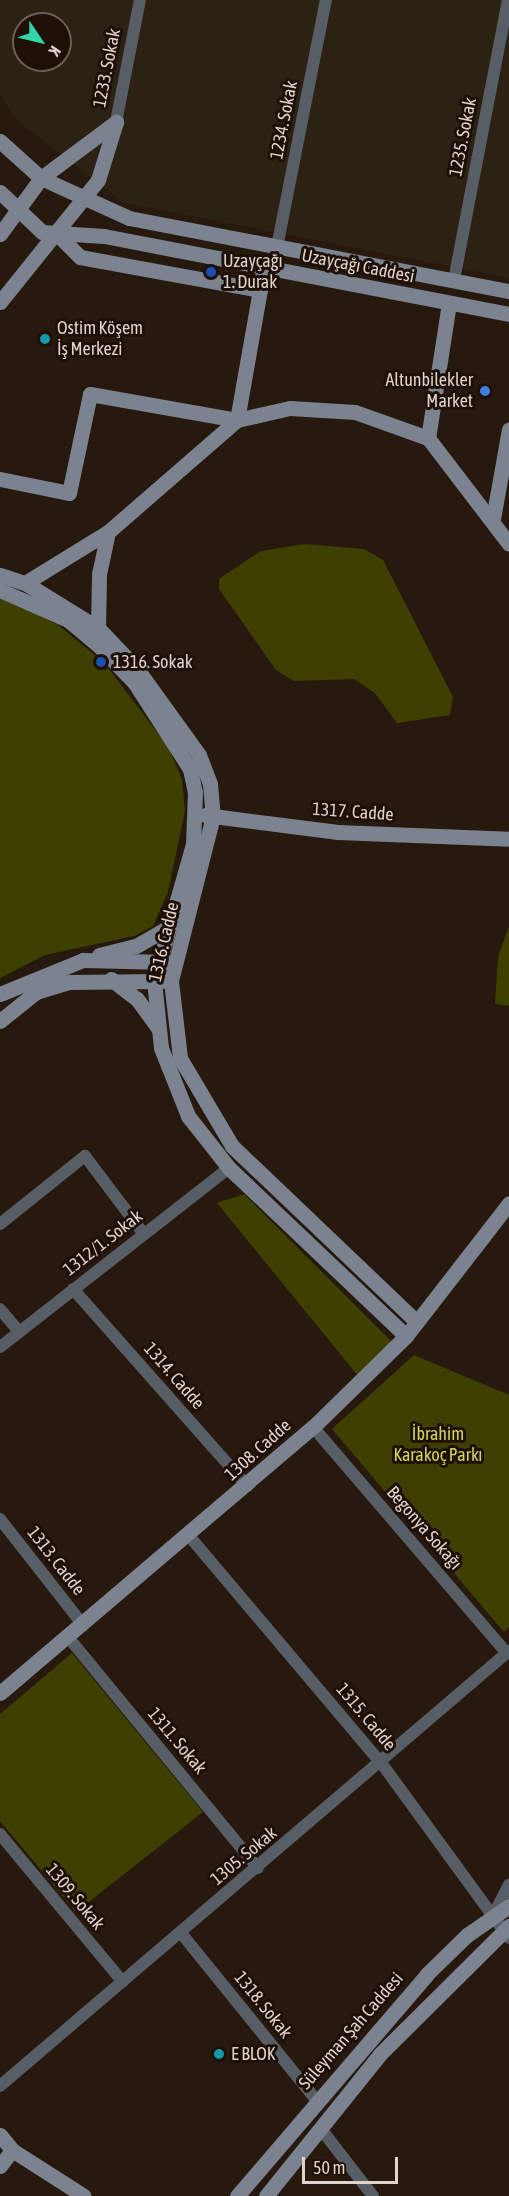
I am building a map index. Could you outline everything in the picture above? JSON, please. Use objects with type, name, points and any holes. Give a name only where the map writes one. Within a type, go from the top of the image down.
[{"type":"street","name":"1233. Sokak","points":[[0,234],[16,209],[41,178],[116,122],[140,0]]},
{"type":"street","name":"1234. Sokak","points":[[278,247],[326,0]]},
{"type":"street","name":"1235. Sokak","points":[[454,280],[508,0]]},
{"type":"street","points":[[0,303],[58,235],[98,180],[116,122]]},
{"type":"street","points":[[0,141],[41,178]]},
{"type":"street","name":"Uzayçağı Caddesi","points":[[41,178],[83,200],[129,218],[509,291]]},
{"type":"street","points":[[0,192],[31,226],[58,235],[80,257],[260,290]]},
{"type":"street","name":"Uzayçağı Caddesi","points":[[58,235],[104,236],[509,314]]},
{"type":"street","points":[[25,583],[108,532],[237,420],[264,267]]},
{"type":"street","points":[[428,438],[449,303]]},
{"type":"street","points":[[0,479],[69,493],[90,394],[237,420],[290,408],[355,412],[428,438],[493,519],[509,544]]},
{"type":"street","points":[[493,519],[509,429]]},
{"type":"street","points":[[98,628],[99,574],[108,532]]},
{"type":"street","name":"1316. Cadde","points":[[0,575],[25,583],[98,628],[136,669],[200,755],[210,784],[213,816],[171,981],[180,1058],[232,1146],[417,1322]]},
{"type":"street","name":"1316. Cadde","points":[[0,590],[68,620],[134,682],[182,752],[195,792],[196,815],[170,926],[154,981],[159,1031],[188,1116],[229,1168],[406,1336]]},
{"type":"street","name":"1317. Cadde","points":[[196,815],[338,832],[509,839]]},
{"type":"street","points":[[0,994],[83,960],[136,946],[170,926]]},
{"type":"street","points":[[83,960],[176,962]]},
{"type":"street","points":[[0,1021],[36,992],[108,977],[171,981]]},
{"type":"street","points":[[108,977],[137,999],[159,1031]]},
{"type":"street","points":[[0,1224],[85,1156],[143,1233]]},
{"type":"street","name":"1312/1. Sokak","points":[[0,1347],[229,1168]]},
{"type":"street","name":"1308. Cadde","points":[[0,1692],[190,1537],[313,1427],[406,1336],[509,1203]]},
{"type":"street","name":"1314. Cadde","points":[[74,1289],[247,1486]]},
{"type":"street","points":[[0,1309],[19,1332]]},
{"type":"street","name":"Begonya Sokağı","points":[[313,1427],[508,1652]]},
{"type":"street","name":"1313. Cadde","points":[[0,1519],[83,1625]]},
{"type":"street","name":"1315. Cadde","points":[[190,1537],[382,1764],[493,1916],[507,1931]]},
{"type":"street","name":"1311. Sokak","points":[[68,1637],[258,1868]]},
{"type":"street","name":"1305. Sokak","points":[[0,2086],[382,1764],[508,1652]]},
{"type":"street","name":"1309. Sokak","points":[[0,1834],[123,1982]]},
{"type":"street","points":[[493,1916],[509,1885]]},
{"type":"street","name":"Süleyman Şah Caddesi","points":[[237,2196],[316,2100],[427,1974],[493,1916],[509,1906]]},
{"type":"street","name":"Süleyman Şah Caddesi","points":[[267,2196],[380,2054],[507,1931]]},
{"type":"street","name":"1318. Sokak","points":[[182,1933],[316,2100]]},
{"type":"street","points":[[321,2129],[373,2196]]},
{"type":"street","points":[[0,2135],[12,2150],[84,2196]]},
{"type":"street","points":[[0,2166],[12,2150]]},
{"type":"shaded area","points":[[0,0],[509,0],[509,278],[122,202],[14,118],[0,93]]},
{"type":"green space","points":[[305,544],[364,549],[383,560],[453,697],[450,715],[397,723],[375,693],[354,679],[294,681],[276,670],[219,589],[219,579],[261,551]]},
{"type":"green space","points":[[0,596],[58,625],[96,656],[105,671],[108,668],[169,748],[182,780],[185,811],[168,892],[153,926],[134,936],[45,955],[0,978]]},
{"type":"green space","points":[[509,926],[509,1006],[495,1004],[498,957]]},
{"type":"green space","points":[[244,1194],[393,1343],[359,1377],[217,1203]]},
{"type":"green space","name":"İbrahim Karakoç Parkı","points":[[414,1355],[509,1395],[509,1627],[504,1632],[332,1429]]},
{"type":"green space","points":[[72,1653],[203,1812],[76,1912],[0,1821],[0,1714]]},
{"type":"place","name":"Uzayçağı 1. Durak","points":[[211,272]]},
{"type":"place","name":"Ostim Köşem İş Merkezi","points":[[45,339]]},
{"type":"place","name":"Altunbilekler Market","points":[[485,391]]},
{"type":"place","name":"1316. Sokak","points":[[101,662]]},
{"type":"place","name":"E BLOK","points":[[219,2054]]}]
